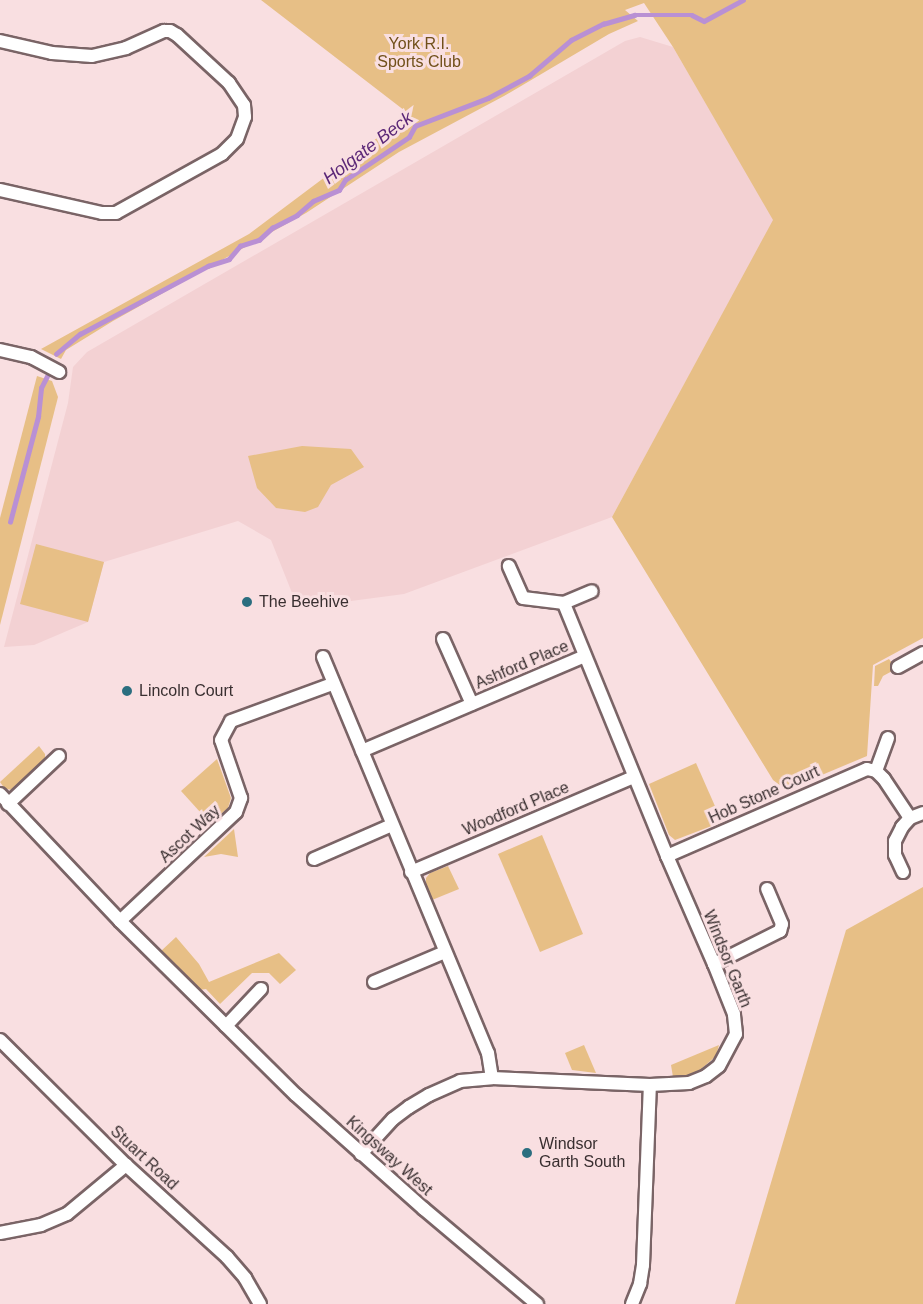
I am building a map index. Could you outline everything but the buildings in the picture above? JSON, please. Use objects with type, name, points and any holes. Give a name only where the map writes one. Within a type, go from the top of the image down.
[{"type":"street","points":[[0,40],[52,53],[92,56],[126,48],[155,34],[170,31],[177,34],[229,83],[244,105],[245,117],[237,139],[222,154],[116,213],[102,213],[0,190]]},
{"type":"street","points":[[0,350],[31,357],[59,372]]},
{"type":"street","points":[[509,566],[523,598],[564,603],[592,591]]},
{"type":"street","name":"Windsor Garth","points":[[361,1154],[393,1119],[429,1095],[460,1081],[492,1078],[650,1085],[689,1083],[706,1076],[719,1066],[730,1050],[736,1034],[734,1014],[634,777],[564,603]]},
{"type":"street","name":"Ashford Place","points":[[443,639],[472,704]]},
{"type":"street","points":[[898,667],[923,653]]},
{"type":"street","name":"Ashford Place","points":[[362,751],[585,656]]},
{"type":"street","points":[[323,657],[332,684],[488,1053],[492,1078]]},
{"type":"street","name":"Ascot Way","points":[[120,921],[236,812],[241,798],[221,740],[231,721],[332,684]]},
{"type":"street","points":[[888,738],[876,771],[898,797],[910,818]]},
{"type":"street","name":"Kingsway West","points":[[59,756],[4,799],[120,921],[226,1026],[361,1154],[537,1304]]},
{"type":"street","name":"Hob Stone Court","points":[[667,856],[854,773],[867,770],[876,771]]},
{"type":"street","name":"Woodford Place","points":[[411,872],[634,777]]},
{"type":"street","points":[[903,872],[895,855],[895,841],[910,818],[923,813]]},
{"type":"street","points":[[314,859],[392,825]]},
{"type":"street","points":[[714,964],[780,931],[782,924],[767,889]]},
{"type":"street","points":[[374,982],[445,952]]},
{"type":"street","points":[[226,1026],[261,989]]},
{"type":"street","name":"Stuart Road","points":[[0,1040],[126,1165],[227,1257],[245,1278],[260,1304]]},
{"type":"street","points":[[632,1304],[640,1284],[643,1265],[650,1085]]},
{"type":"street","points":[[0,1233],[40,1225],[67,1214],[126,1165]]},
{"type":"shaded area","points":[[640,37],[673,47],[774,220],[612,517],[404,594],[298,608],[271,540],[238,521],[104,562],[88,622],[34,645],[4,647],[68,403],[73,367],[87,352],[625,41]]},
{"type":"green space","name":"York R.I. Sports Club","points":[[261,0],[923,0],[923,638],[873,665],[867,756],[786,790],[773,780],[612,517],[773,220],[673,47],[644,3],[625,10],[638,21],[609,34],[504,96],[399,152],[306,213],[113,321],[66,350],[61,359],[41,349],[249,234],[409,114]]},
{"type":"green space","points":[[37,376],[52,381],[58,397],[0,625],[0,518]]},
{"type":"green space","points":[[302,446],[351,449],[364,467],[331,485],[318,507],[305,512],[276,508],[257,488],[248,456]]},
{"type":"green space","points":[[36,544],[104,562],[88,622],[20,604]]},
{"type":"green space","points":[[889,659],[896,669],[883,676],[878,686],[874,686],[875,666]]},
{"type":"green space","points":[[39,746],[45,754],[45,762],[14,790],[5,789],[0,782]]},
{"type":"green space","points":[[217,759],[231,798],[228,808],[210,823],[181,791]]},
{"type":"green space","points":[[696,763],[722,822],[675,840],[669,835],[649,784]]},
{"type":"green space","points":[[234,829],[238,857],[221,854],[204,857]]},
{"type":"green space","points":[[542,835],[583,934],[540,952],[498,854]]},
{"type":"green space","points":[[448,866],[459,889],[432,900],[426,885],[426,878],[430,873]]},
{"type":"green space","points":[[923,887],[923,1304],[735,1304],[846,930]]},
{"type":"green space","points":[[176,937],[199,964],[209,982],[279,953],[296,970],[280,984],[269,973],[252,973],[220,1004],[206,989],[199,990],[160,952]]},
{"type":"green space","points":[[584,1045],[596,1073],[572,1070],[565,1053]]},
{"type":"green space","points":[[719,1045],[716,1056],[700,1070],[691,1075],[673,1077],[671,1065]]},
{"type":"waterway","name":"Holgate Beck","points":[[56,354],[80,334],[208,266],[229,259],[240,246],[259,240],[272,228],[297,215],[313,201],[339,190],[345,180],[409,137],[415,126],[488,98],[529,76],[571,40],[603,24],[635,15],[692,15],[704,21],[743,0]]},
{"type":"waterway","name":"Holgate Beck","points":[[10,522],[38,417],[41,388],[47,376]]},
{"type":"place","name":"The Beehive","points":[[247,602]]},
{"type":"place","name":"Lincoln Court","points":[[127,691]]},
{"type":"place","name":"Windsor Garth South","points":[[527,1153]]}]
